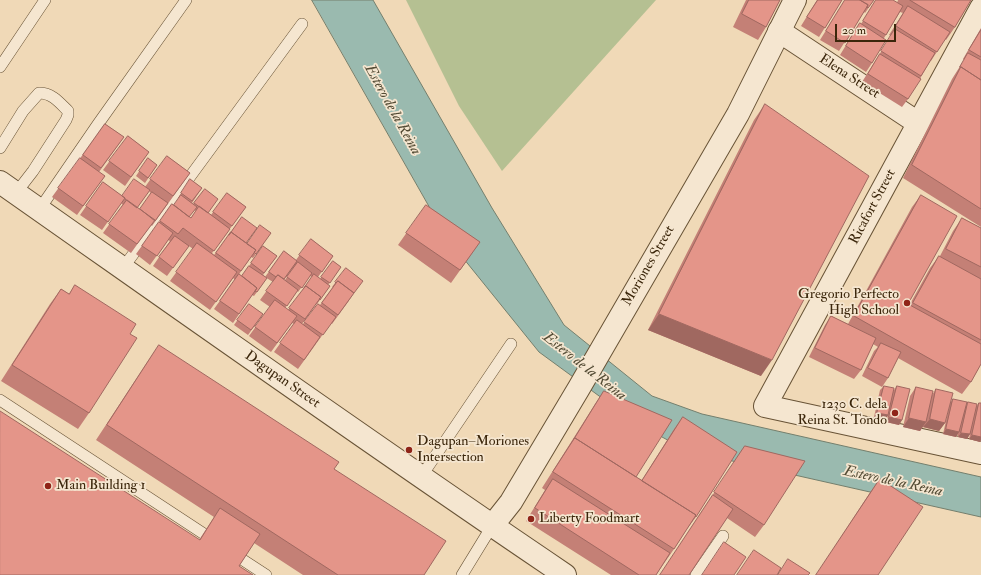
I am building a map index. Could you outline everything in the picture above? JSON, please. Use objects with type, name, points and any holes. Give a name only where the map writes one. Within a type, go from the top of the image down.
[{"type":"street","name":"Moriones Street","points":[[492,526],[511,502],[738,114],[795,0]]},
{"type":"street","name":"Ricafort Street","points":[[981,8],[765,406],[981,453]]},
{"type":"street","name":"Elena Street","points":[[779,31],[918,123]]},
{"type":"street","name":"Dagupan Street","points":[[8,188],[421,477],[565,575]]},
{"type":"lane","points":[[0,67],[45,0]]},
{"type":"lane","points":[[39,210],[186,0]]},
{"type":"lane","points":[[123,268],[302,24]]},
{"type":"lane","points":[[0,148],[24,111],[39,93],[47,93],[56,99],[68,111],[66,120],[33,171],[8,188]]},
{"type":"lane","points":[[421,477],[511,344]]},
{"type":"lane","points":[[0,400],[204,534]]},
{"type":"lane","points":[[462,575],[492,526]]},
{"type":"lane","points":[[696,575],[723,536]]},
{"type":"lane","points":[[243,560],[266,575]]},
{"type":"green space","points":[[406,0],[656,0],[502,171],[459,106]]},
{"type":"water","name":"Estero de la Reina","points":[[312,0],[373,0],[492,208],[564,325],[652,396],[702,414],[981,477],[981,517],[688,451],[636,423],[539,352],[447,238]]},
{"type":"building","points":[[749,0],[780,0],[766,27],[742,14]]},
{"type":"building","points":[[818,0],[842,0],[825,28],[807,17]]},
{"type":"building","points":[[845,0],[860,0],[868,5],[845,43],[826,31]]},
{"type":"building","points":[[860,0],[874,0],[868,8],[868,5]]},
{"type":"building","points":[[876,0],[893,0],[903,6],[886,35],[863,21]]},
{"type":"building","points":[[910,0],[971,0],[955,27]]},
{"type":"building","points":[[908,6],[950,32],[937,52],[896,26]]},
{"type":"building","points":[[860,23],[886,40],[872,63],[846,46]]},
{"type":"building","points":[[895,29],[935,53],[921,76],[881,51]]},
{"type":"building","points":[[981,30],[981,57],[969,50]]},
{"type":"building","points":[[968,53],[981,60],[981,80],[960,67]]},
{"type":"building","points":[[880,54],[921,79],[908,99],[868,74]]},
{"type":"building","points":[[961,67],[981,80],[981,209],[912,165]]},
{"type":"building","points":[[765,104],[869,176],[772,360],[659,314]]},
{"type":"building","points":[[105,124],[124,137],[101,168],[83,155]]},
{"type":"building","points":[[128,136],[149,152],[131,177],[109,161]]},
{"type":"building","points":[[167,156],[190,173],[173,196],[150,179]]},
{"type":"building","points":[[80,158],[105,176],[83,206],[58,188]]},
{"type":"building","points":[[148,158],[157,165],[148,178],[139,171]]},
{"type":"building","points":[[134,179],[150,190],[137,208],[122,196]]},
{"type":"building","points":[[190,179],[202,188],[192,201],[181,193]]},
{"type":"building","points":[[103,182],[125,198],[108,222],[86,206]]},
{"type":"building","points":[[205,189],[218,199],[208,213],[194,203]]},
{"type":"building","points":[[152,192],[168,203],[155,221],[140,209]]},
{"type":"building","points":[[227,193],[246,207],[232,226],[213,212]]},
{"type":"building","points":[[181,195],[197,207],[189,217],[174,205]]},
{"type":"building","points":[[921,195],[957,216],[908,304],[981,344],[981,364],[971,382],[854,316]]},
{"type":"building","points":[[127,200],[155,220],[137,244],[109,224]]},
{"type":"building","points":[[172,204],[191,218],[199,206],[230,229],[214,251],[183,228],[178,234],[160,221]]},
{"type":"building","points":[[426,205],[480,242],[460,270],[406,233]]},
{"type":"building","points":[[242,217],[257,228],[246,243],[231,232]]},
{"type":"building","points":[[962,218],[981,228],[981,267],[946,249]]},
{"type":"building","points":[[159,222],[173,233],[157,256],[142,246]]},
{"type":"building","points":[[260,225],[271,233],[256,254],[254,252],[256,250],[247,244]]},
{"type":"building","points":[[231,232],[256,250],[241,271],[216,253]]},
{"type":"building","points":[[175,236],[189,246],[173,268],[159,257]]},
{"type":"building","points":[[311,239],[333,256],[322,272],[299,255]]},
{"type":"building","points":[[197,243],[237,272],[216,302],[176,272]]},
{"type":"building","points":[[263,246],[277,256],[264,273],[251,263]]},
{"type":"building","points":[[284,251],[297,261],[284,279],[278,275],[276,277],[269,272]]},
{"type":"building","points":[[939,256],[981,279],[981,340],[913,303]]},
{"type":"building","points":[[333,261],[341,267],[330,283],[321,277]]},
{"type":"building","points":[[298,262],[312,273],[302,288],[287,277]]},
{"type":"building","points":[[249,266],[267,278],[257,292],[255,291],[257,288],[242,276]]},
{"type":"building","points":[[346,268],[363,281],[354,293],[338,281],[336,283],[335,282]]},
{"type":"building","points":[[239,274],[257,288],[239,314],[220,301]]},
{"type":"building","points":[[314,274],[330,286],[320,300],[319,299],[321,297],[306,286],[304,288]]},
{"type":"building","points":[[278,275],[298,290],[287,306],[266,291]]},
{"type":"building","points":[[338,281],[354,293],[338,315],[322,303]]},
{"type":"building","points":[[75,285],[136,324],[130,334],[137,338],[89,413],[12,365],[61,289],[69,294]]},
{"type":"building","points":[[306,286],[321,297],[305,319],[289,308]]},
{"type":"building","points":[[275,300],[297,316],[277,343],[255,327]]},
{"type":"building","points":[[249,304],[263,314],[251,330],[237,320]]},
{"type":"building","points":[[318,304],[336,317],[323,335],[304,322]]},
{"type":"building","points":[[831,316],[876,338],[861,370],[815,348]]},
{"type":"building","points":[[297,320],[320,337],[304,360],[280,343]]},
{"type":"building","points":[[881,343],[901,352],[888,378],[868,368]]},
{"type":"building","points":[[159,345],[339,462],[334,469],[446,541],[424,575],[338,575],[107,425]]},
{"type":"building","points":[[884,386],[894,388],[888,415],[877,413]]},
{"type":"building","name":"1230 C. dela Reina St. Tondo","points":[[897,386],[910,389],[902,420],[889,417]]},
{"type":"building","points":[[916,387],[933,391],[926,422],[909,418]]},
{"type":"building","points":[[936,389],[953,393],[945,423],[930,419]]},
{"type":"building","points":[[604,391],[672,420],[636,477],[575,438],[574,439]]},
{"type":"building","points":[[953,399],[967,402],[959,432],[946,429]]},
{"type":"building","points":[[968,402],[977,404],[970,434],[961,433]]},
{"type":"building","points":[[979,403],[981,403],[981,437],[972,435]]},
{"type":"building","name":"Main Building 1","points":[[0,411],[200,540],[220,508],[260,534],[239,566],[253,575],[0,575]]},
{"type":"building","points":[[683,417],[737,452],[696,517],[696,515],[642,481]]},
{"type":"building","points":[[575,438],[696,515],[674,549],[553,472]]},
{"type":"building","points":[[745,446],[805,461],[764,525],[714,492]]},
{"type":"building","points":[[553,479],[670,553],[656,575],[639,575],[535,508]]},
{"type":"building","points":[[880,479],[923,507],[878,575],[816,575]]},
{"type":"building","points":[[713,495],[733,509],[689,575],[660,575]]},
{"type":"building","points":[[724,542],[746,557],[734,575],[702,575]]},
{"type":"building","points":[[754,550],[781,568],[777,575],[737,575]]},
{"type":"building","points":[[788,559],[810,573],[808,575],[778,575]]},
{"type":"place","name":"Gregorio Perfecto High School","points":[[907,303]]},
{"type":"place","name":"1230 C. dela Reina St. Tondo","points":[[895,413]]},
{"type":"place","name":"Dagupan–Moriones Intersection","points":[[409,450]]},
{"type":"place","name":"Main Building 1","points":[[48,486]]},
{"type":"place","name":"Liberty Foodmart","points":[[531,519]]}]
